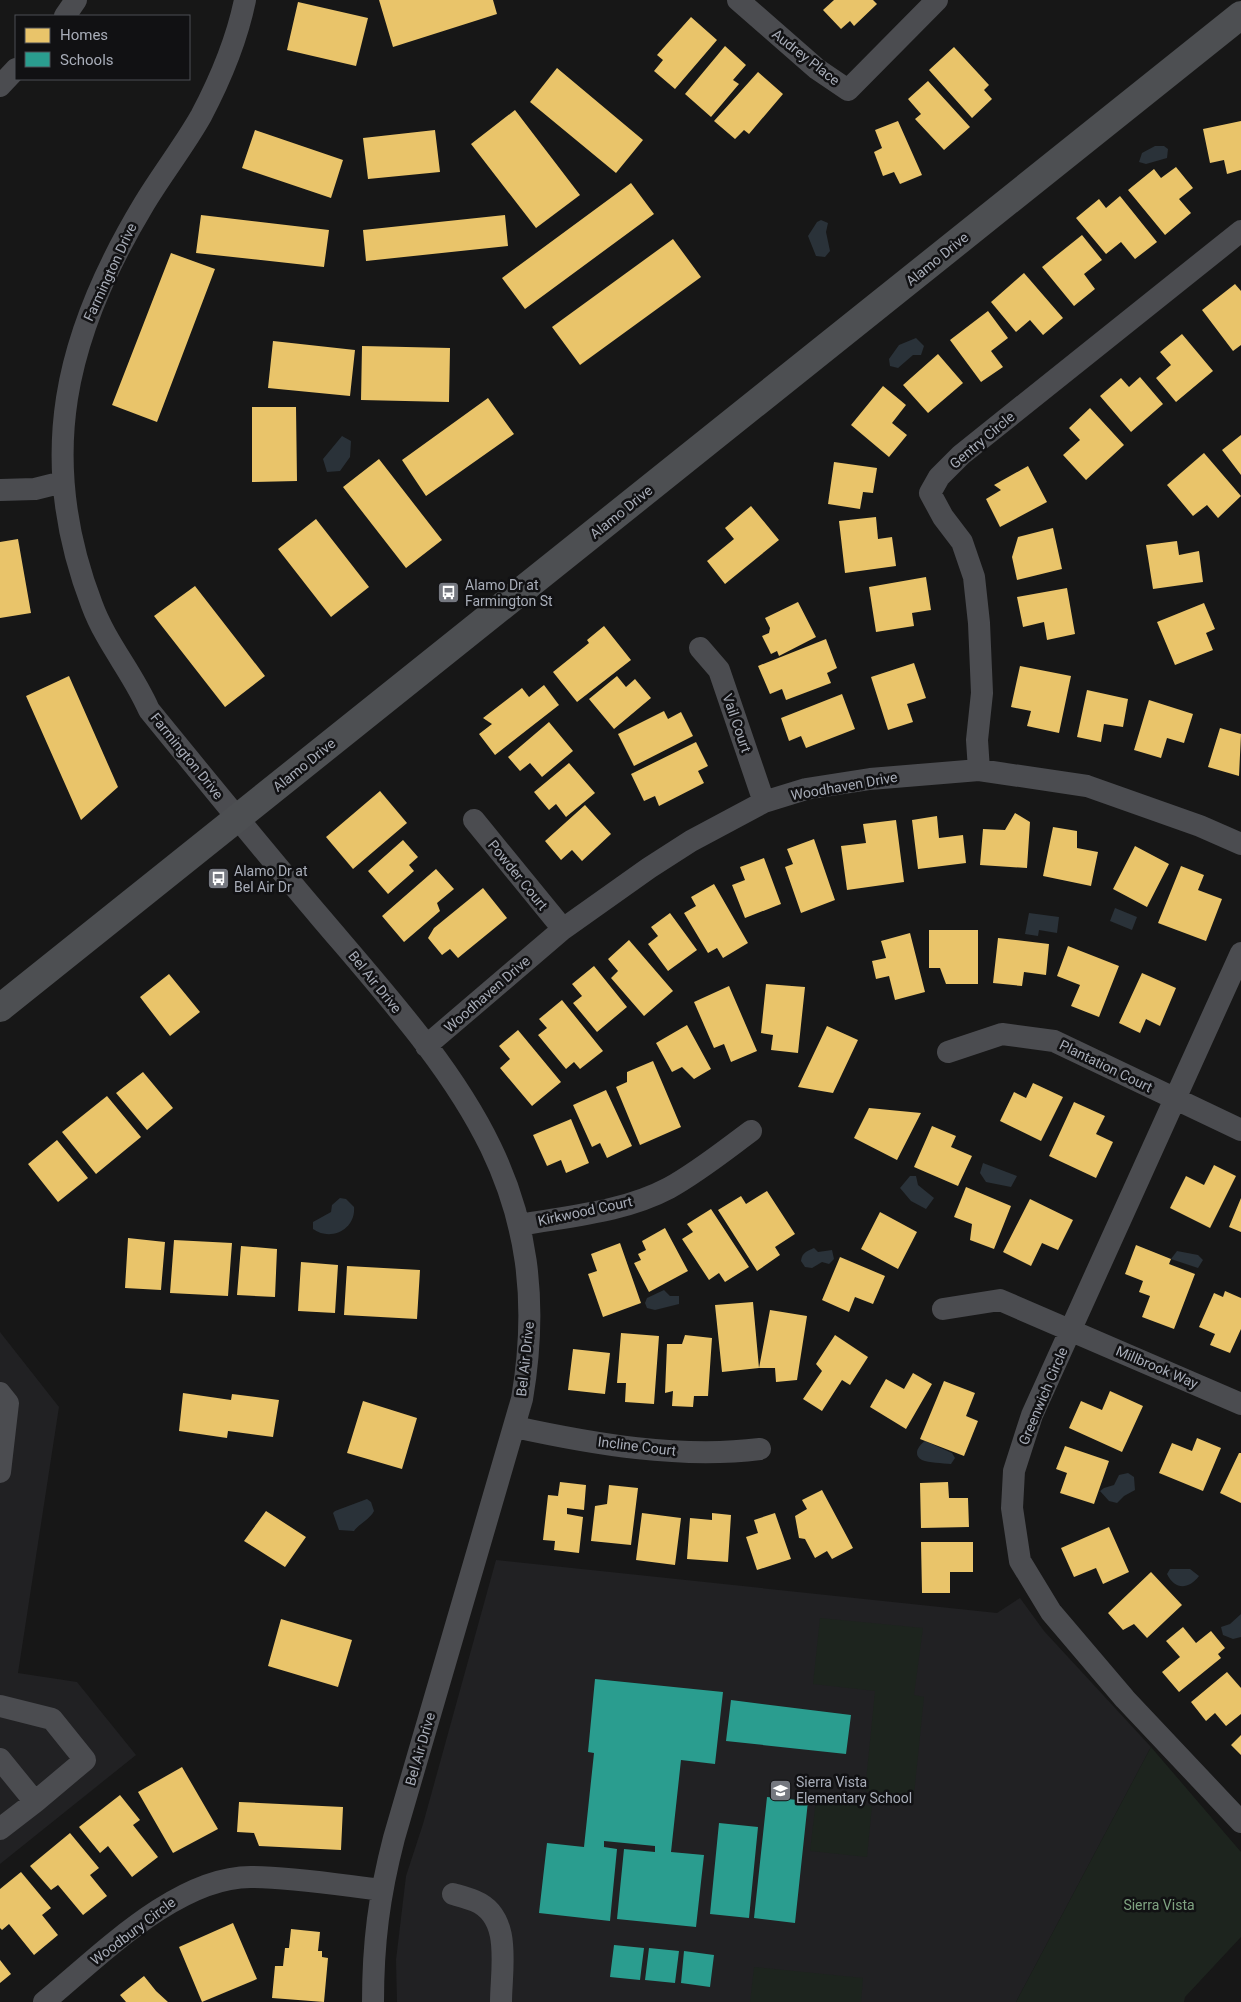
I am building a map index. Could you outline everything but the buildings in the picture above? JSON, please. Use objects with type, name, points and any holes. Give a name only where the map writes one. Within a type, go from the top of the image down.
[{"type":"main road","name":"Alamo Drive","points":[[0,1008],[1241,15]]},
{"type":"street","points":[[66,15],[76,0]]},
{"type":"street","name":"Farmington Drive","points":[[238,819],[149,710],[138,685],[119,659],[101,626],[80,571],[67,519],[62,447],[64,405],[74,361],[90,310],[120,245],[201,115],[220,76],[245,0]]},
{"type":"street","name":"Audrey Place","points":[[738,0],[817,69],[848,90],[938,0]]},
{"type":"street","points":[[0,86],[15,70]]},
{"type":"street","name":"Gentry Circle","points":[[979,770],[977,740],[982,693],[979,623],[974,578],[962,542],[943,516],[930,493],[939,477],[961,455],[1241,231]]},
{"type":"street","points":[[0,490],[35,489],[63,482]]},
{"type":"street","name":"Vail Court","points":[[700,648],[719,670],[764,802]]},
{"type":"street","name":"Woodhaven Drive","points":[[426,1046],[562,930],[666,857],[764,802],[806,789],[870,779],[979,770],[1087,786],[1200,826],[1241,844]]},
{"type":"street","name":"Bel Air Drive","points":[[238,819],[426,1046],[462,1094],[490,1143],[510,1192],[520,1225],[526,1259],[530,1312],[527,1367],[515,1427],[394,1838],[381,1890],[373,1959],[373,2002]]},
{"type":"street","name":"Powder Court","points":[[474,820],[562,930]]},
{"type":"street","name":"Greenwich Circle","points":[[1241,953],[1032,1415],[1014,1471],[1012,1508],[1020,1561],[1051,1612],[1125,1699],[1241,1822]]},
{"type":"street","name":"Plantation Court","points":[[948,1052],[1002,1034],[1054,1041],[1241,1130]]},
{"type":"street","name":"Kirkwood Court","points":[[520,1225],[622,1206],[667,1189],[709,1163],[750,1131]]},
{"type":"street","name":"Millbrook Way","points":[[943,1309],[1000,1300],[1241,1404]]},
{"type":"street","points":[[0,1393],[8,1403],[0,1472]]},
{"type":"street","name":"Incline Court","points":[[515,1427],[550,1434],[663,1450],[721,1454],[760,1450]]},
{"type":"street","points":[[0,1706],[52,1719],[85,1760],[0,1829]]},
{"type":"street","points":[[0,1759],[35,1802]]},
{"type":"street","name":"Woodbury Circle","points":[[44,2002],[151,1914],[184,1893],[216,1882],[251,1876],[381,1890]]},
{"type":"street","points":[[453,1894],[476,1901],[488,1909],[497,1920],[502,1937],[501,2002]]},
{"type":"shaded area","points":[[1155,146],[1164,146],[1168,149],[1167,158],[1146,164],[1139,162],[1142,153]]},
{"type":"shaded area","points":[[821,220],[828,223],[826,232],[830,251],[825,257],[816,256],[808,236],[817,222]]},
{"type":"shaded area","points":[[916,338],[924,346],[921,355],[913,355],[898,368],[890,366],[889,359],[899,345]]},
{"type":"shaded area","points":[[342,436],[351,441],[350,457],[340,471],[327,472],[323,459]]},
{"type":"shaded area","points":[[1115,908],[1137,917],[1132,930],[1110,921]]},
{"type":"shaded area","points":[[1029,913],[1059,917],[1057,933],[1039,930],[1038,936],[1025,934]]},
{"type":"shaded area","points":[[983,1163],[1017,1176],[1011,1187],[986,1182],[980,1173]]},
{"type":"shaded area","points":[[910,1176],[916,1176],[918,1185],[934,1198],[926,1209],[911,1201],[900,1188]]},
{"type":"shaded area","points":[[340,1198],[346,1199],[354,1207],[354,1215],[347,1227],[334,1234],[320,1233],[313,1229],[313,1222],[331,1212],[332,1205]]},
{"type":"shaded area","points":[[814,1248],[818,1252],[832,1250],[834,1259],[829,1264],[822,1262],[812,1268],[805,1267],[801,1261],[803,1256]]},
{"type":"shaded area","points":[[1177,1251],[1198,1255],[1203,1260],[1198,1268],[1171,1259]]},
{"type":"shaded area","points":[[664,1290],[670,1296],[679,1296],[679,1304],[655,1310],[647,1308],[645,1303],[647,1298]]},
{"type":"shaded area","points":[[0,1332],[59,1407],[18,1673],[77,1682],[136,1755],[0,1864]]},
{"type":"shaded area","points":[[925,1441],[952,1453],[955,1458],[951,1464],[928,1462],[919,1458],[917,1455],[918,1450]]},
{"type":"shaded area","points":[[1128,1473],[1134,1477],[1135,1490],[1124,1496],[1117,1503],[1109,1501],[1100,1491],[1114,1485],[1119,1475]]},
{"type":"shaded area","points":[[367,1499],[371,1502],[374,1511],[370,1516],[354,1531],[339,1530],[333,1513]]},
{"type":"shaded area","name":"Sierra Vista Elementary School","points":[[496,1560],[997,1613],[1020,1598],[1044,1631],[1151,1747],[1016,2002],[397,2002],[396,1960],[406,1876],[423,1824]]},
{"type":"shaded area","points":[[1170,1569],[1190,1569],[1199,1576],[1190,1584],[1182,1586],[1170,1579],[1167,1574]]},
{"type":"shaded area","points":[[1241,1614],[1241,1637],[1233,1639],[1223,1635],[1221,1627],[1230,1624]]},
{"type":"green space","points":[[820,1618],[923,1628],[914,1695],[924,1697],[914,1795],[865,1791],[875,1691],[813,1684]]},
{"type":"green space","name":"Sierra Vista","points":[[1151,1747],[1241,1852],[1241,1937],[1185,1997],[1184,2002],[1016,2002]]},
{"type":"green space","points":[[816,1800],[872,1806],[867,1857],[810,1851]]},
{"type":"green space","points":[[754,1967],[863,1978],[861,2002],[750,2002]]},
{"type":"place","name":"Alamo Dr at Farmington St","points":[[449,593]]},
{"type":"place","name":"Alamo Dr at Bel Air Dr","points":[[218,879]]},
{"type":"place","name":"Sierra Vista Elementary School","points":[[780,1790]]}]
